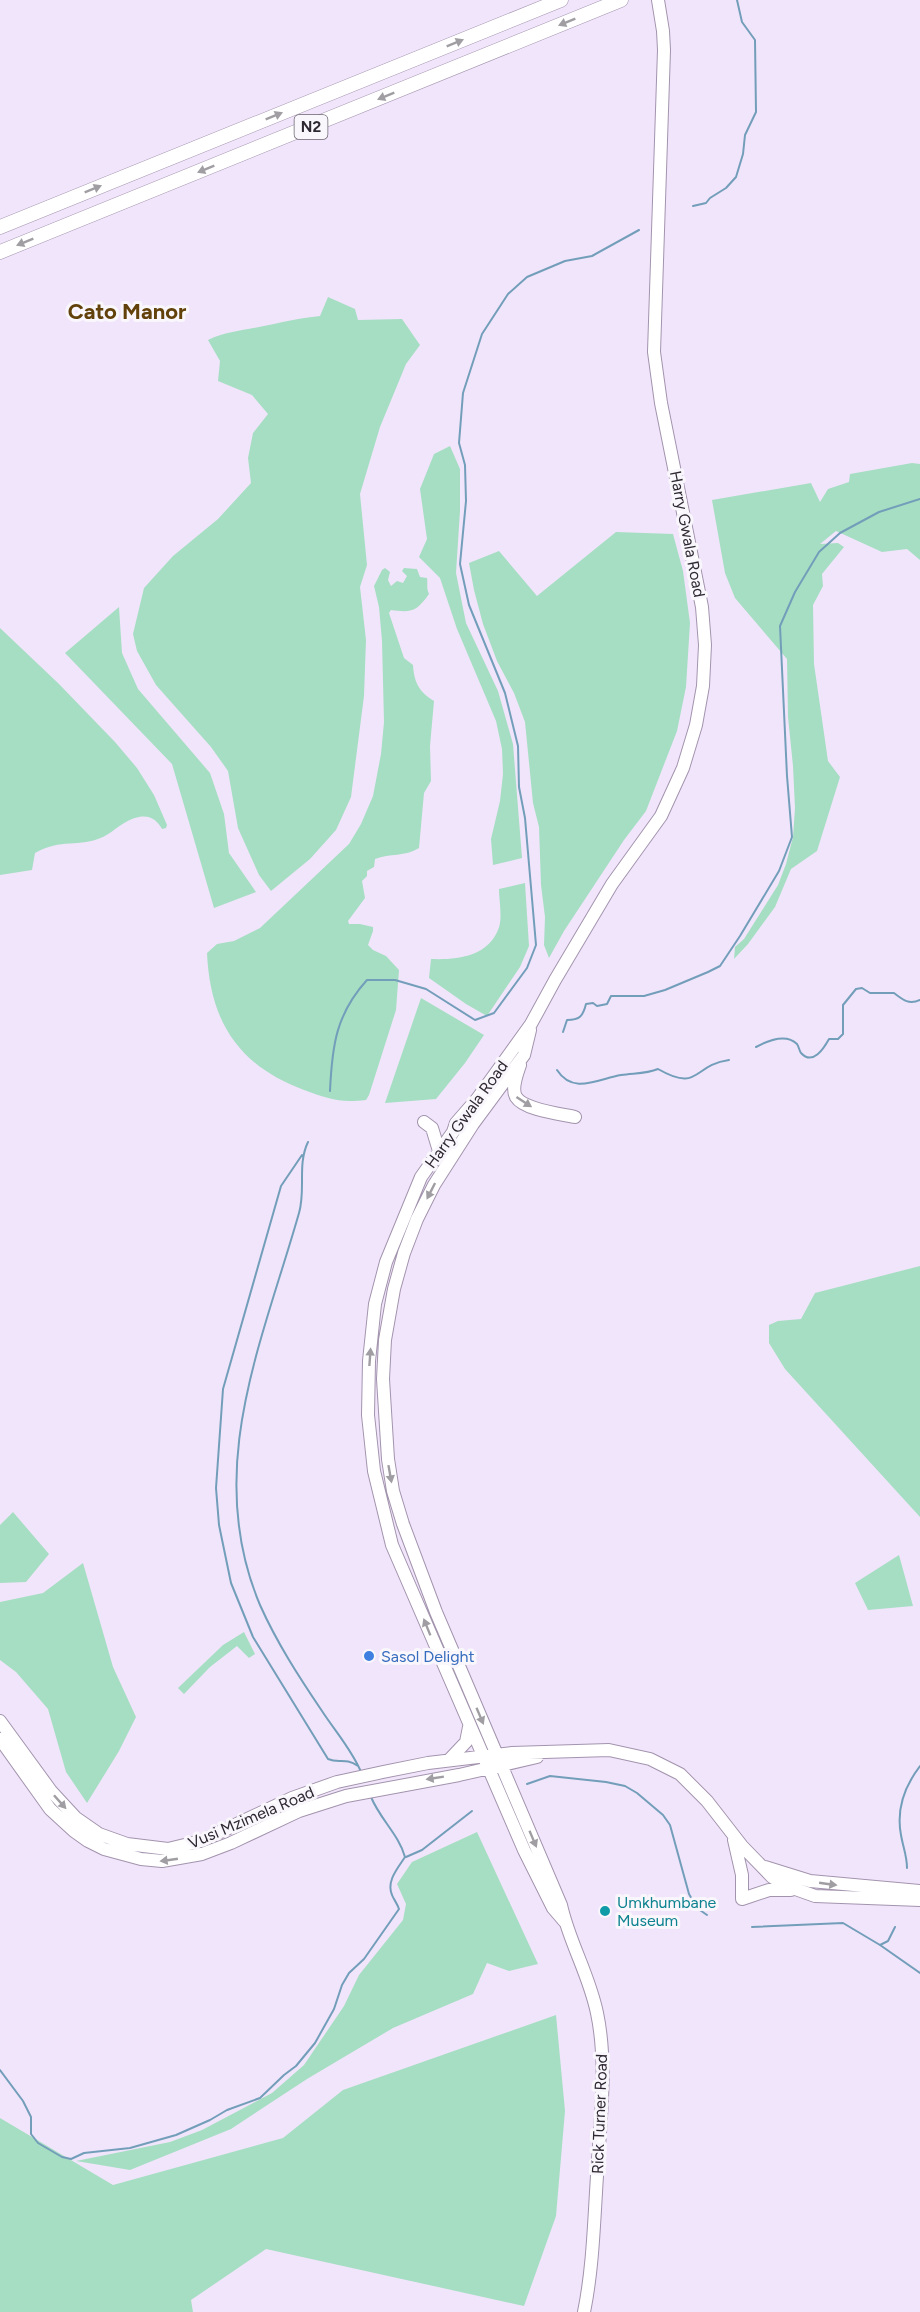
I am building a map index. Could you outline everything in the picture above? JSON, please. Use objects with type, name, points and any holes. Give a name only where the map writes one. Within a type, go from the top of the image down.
[{"type":"highway","name":"N2","points":[[0,227],[561,0]]},
{"type":"highway","name":"N2","points":[[0,252],[621,0]]},
{"type":"main road","name":"Harry Gwala Road","points":[[485,1763],[392,1545],[375,1479],[368,1415],[371,1340],[375,1304],[386,1262],[421,1177],[453,1132],[456,1123],[477,1099],[531,1024],[612,884],[661,816],[683,768],[696,725],[703,686],[705,645],[702,607],[661,403],[654,352],[664,50],[658,0]]},
{"type":"main road","name":"Harry Gwala Road","points":[[499,1760],[436,1612],[403,1524],[393,1491],[388,1459],[383,1379],[385,1340],[394,1288],[417,1219],[440,1176],[477,1119],[524,1055],[531,1024]]},
{"type":"main road","points":[[524,1055],[514,1086],[516,1097],[527,1106],[575,1117]]},
{"type":"main road","points":[[424,1122],[432,1128],[439,1151]]},
{"type":"main road","name":"Vusi Mzimela Road","points":[[0,1721],[51,1791],[76,1818],[99,1834],[127,1844],[168,1849],[201,1841],[277,1804],[337,1782],[449,1760],[485,1763]]},
{"type":"main road","points":[[449,1760],[466,1742],[470,1725]]},
{"type":"main road","name":"Vusi Mzimela Road","points":[[0,1739],[60,1820],[88,1841],[141,1860],[162,1862],[202,1854],[231,1843],[290,1814],[345,1796],[459,1775],[485,1763],[499,1760],[531,1759],[553,1752]]},
{"type":"main road","name":"Vusi Mzimela Road","points":[[499,1760],[512,1753],[609,1750],[638,1755],[663,1764],[680,1774],[698,1791],[772,1877],[795,1890],[815,1896],[920,1900]]},
{"type":"main road","points":[[510,1785],[516,1772],[531,1759]]},
{"type":"main road","name":"Rick Turner Road","points":[[499,1760],[561,1905],[565,1922],[592,1988],[602,2040],[592,2256],[584,2312]]},
{"type":"main road","name":"Rick Turner Road","points":[[485,1763],[553,1908],[565,1922]]},
{"type":"main road","points":[[459,1775],[481,1779],[496,1789]]},
{"type":"main road","points":[[732,1833],[742,1875],[742,1899],[769,1890],[795,1890]]},
{"type":"main road","name":"Vusi Mzimela Road","points":[[765,1867],[804,1880],[827,1884],[920,1891]]},
{"type":"green space","points":[[328,297],[355,309],[358,320],[402,319],[420,345],[406,364],[380,427],[360,494],[367,565],[360,587],[366,640],[364,696],[351,797],[336,830],[310,859],[271,891],[259,875],[238,828],[228,771],[211,747],[156,685],[137,651],[133,634],[144,588],[173,556],[218,519],[251,483],[248,458],[253,433],[268,414],[252,395],[218,381],[220,361],[208,340],[233,332],[320,316]]},
{"type":"green space","points":[[450,446],[460,469],[456,573],[466,623],[498,691],[513,744],[522,858],[493,865],[491,839],[500,801],[503,774],[502,749],[496,721],[457,629],[440,578],[419,557],[427,539],[420,489],[434,454]]},
{"type":"green space","points":[[912,463],[920,464],[920,560],[907,549],[882,552],[836,531],[820,544],[838,543],[844,547],[822,574],[823,586],[813,605],[814,664],[828,761],[840,777],[817,851],[791,869],[775,907],[734,959],[735,947],[744,939],[778,885],[786,864],[793,837],[795,808],[793,766],[788,717],[787,659],[735,598],[725,573],[712,500],[811,483],[820,502],[828,489],[849,482],[850,474]]},
{"type":"green space","points":[[616,532],[673,534],[683,571],[690,623],[686,687],[677,731],[646,811],[624,840],[564,931],[549,958],[544,945],[545,917],[541,885],[539,827],[533,803],[525,722],[483,624],[469,563],[499,551],[537,596]]},
{"type":"green space","points":[[385,568],[390,572],[388,580],[391,586],[397,581],[403,583],[407,576],[402,571],[404,568],[417,569],[420,577],[427,578],[429,594],[421,604],[413,610],[391,610],[389,613],[404,658],[413,665],[418,686],[434,701],[430,746],[431,781],[424,793],[419,848],[408,853],[375,859],[374,867],[367,871],[367,876],[362,881],[365,898],[348,921],[349,924],[373,927],[368,945],[386,956],[399,970],[396,1010],[369,1095],[366,1100],[341,1101],[320,1096],[281,1080],[246,1054],[232,1038],[214,1000],[207,953],[217,944],[234,941],[260,928],[349,844],[361,824],[373,796],[384,722],[382,641],[379,607],[374,586]]},
{"type":"green space","points":[[119,607],[122,653],[138,689],[210,773],[224,814],[229,853],[256,892],[214,908],[172,764],[65,653]]},
{"type":"green space","points":[[0,628],[59,684],[137,768],[154,795],[167,825],[166,828],[162,829],[150,818],[134,818],[94,840],[44,848],[35,853],[32,870],[0,875]]},
{"type":"green space","points":[[525,883],[529,946],[520,967],[487,1016],[429,978],[431,959],[450,959],[470,955],[486,946],[493,939],[499,926],[501,916],[499,889]]},
{"type":"green space","points":[[421,998],[484,1035],[436,1099],[385,1103]]},
{"type":"green space","points":[[920,1266],[920,1517],[785,1369],[769,1343],[769,1325],[778,1321],[801,1319],[815,1293]]},
{"type":"green space","points":[[13,1512],[49,1554],[26,1582],[0,1583],[0,1525]]},
{"type":"green space","points":[[899,1555],[913,1606],[868,1610],[855,1583]]},
{"type":"green space","points":[[83,1563],[113,1667],[136,1717],[119,1751],[87,1803],[66,1772],[48,1709],[16,1672],[0,1660],[0,1602],[43,1593]]},
{"type":"green space","points":[[244,1632],[255,1654],[249,1658],[237,1646],[210,1667],[184,1694],[178,1688],[223,1645]]},
{"type":"green space","points":[[477,1832],[538,1964],[509,1971],[487,1963],[473,1994],[393,2028],[307,2079],[231,2129],[130,2170],[76,2161],[170,2142],[202,2130],[272,2093],[304,2065],[344,2006],[359,1975],[403,1920],[406,1904],[397,1884],[412,1862]]},
{"type":"green space","points":[[556,2015],[565,2111],[556,2216],[524,2306],[266,2249],[191,2300],[193,2312],[0,2312],[0,2118],[113,2185],[283,2138],[343,2090]]},
{"type":"waterway","points":[[693,206],[706,203],[736,177],[743,154],[745,135],[756,112],[755,40],[742,22],[737,0]]},
{"type":"waterway","points":[[330,1091],[334,1045],[342,1018],[348,1005],[367,980],[395,980],[426,989],[475,1020],[494,1013],[527,968],[536,945],[525,818],[519,787],[518,746],[505,693],[469,605],[460,564],[466,501],[465,465],[459,443],[463,393],[482,334],[508,294],[527,277],[565,261],[592,256],[639,230]]},
{"type":"waterway","points":[[563,1032],[567,1020],[580,1016],[586,1004],[593,1003],[597,1006],[607,1004],[611,996],[644,996],[665,990],[720,966],[779,871],[792,837],[780,626],[795,592],[819,552],[840,533],[879,512],[920,499]]},
{"type":"waterway","points":[[756,1047],[771,1041],[788,1039],[797,1044],[805,1056],[814,1057],[829,1039],[838,1039],[843,1034],[843,1005],[856,989],[862,988],[870,993],[894,993],[909,1002],[920,1000]]},
{"type":"waterway","points":[[557,1070],[563,1078],[578,1084],[658,1069],[672,1076],[689,1078],[708,1067],[729,1060]]},
{"type":"waterway","points":[[308,1142],[303,1159],[299,1213],[255,1359],[244,1407],[238,1456],[237,1505],[244,1555],[260,1605],[289,1660],[348,1748],[361,1772]]},
{"type":"waterway","points":[[302,1155],[281,1186],[223,1389],[216,1488],[219,1525],[231,1583],[253,1637],[328,1759],[349,1762],[358,1766]]},
{"type":"waterway","points":[[907,1868],[900,1825],[901,1807],[906,1790],[920,1766]]},
{"type":"waterway","points":[[527,1784],[550,1776],[606,1782],[625,1786],[637,1793],[663,1815],[670,1825],[689,1894],[697,1908],[707,1915]]},
{"type":"waterway","points":[[0,2070],[23,2101],[31,2117],[31,2134],[38,2143],[62,2157],[71,2159],[84,2153],[130,2148],[176,2135],[227,2110],[260,2098],[296,2066],[315,2043],[334,2009],[342,1985],[349,1973],[364,1959],[399,1909],[392,1895],[391,1885],[405,1857],[371,1797]]},
{"type":"waterway","points":[[406,1857],[422,1850],[472,1811]]},
{"type":"waterway","points":[[752,1927],[843,1923],[920,1973]]},
{"type":"waterway","points":[[880,1945],[888,1941],[895,1927]]},
{"type":"place","name":"Sasol Delight","points":[[369,1656]]},
{"type":"place","name":"Umkhumbane Museum","points":[[605,1911]]},
{"type":"district","name":"Cato Manor","points":[[127,311]]}]
